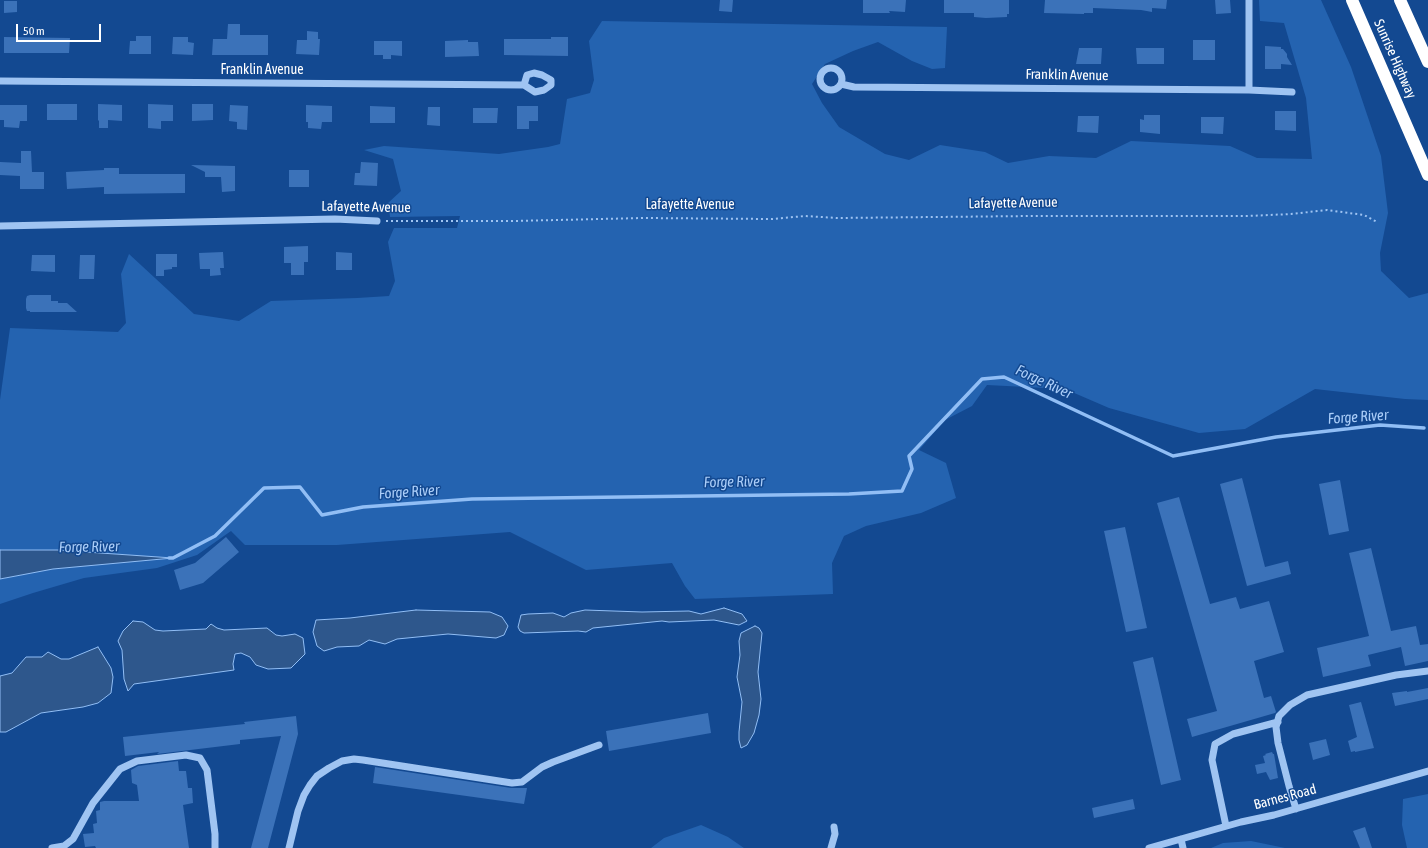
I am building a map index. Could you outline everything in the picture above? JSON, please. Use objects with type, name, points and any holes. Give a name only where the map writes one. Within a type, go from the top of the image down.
[{"type":"highway","name":"Sunrise Highway","points":[[1352,0],[1428,175]]},
{"type":"highway","name":"Sunrise Highway","points":[[1400,0],[1428,62]]},
{"type":"street","points":[[1249,0],[1250,90]]},
{"type":"street","name":"Franklin Avenue","points":[[0,81],[524,85]]},
{"type":"street","name":"Franklin Avenue","points":[[841,84],[854,87],[1250,90],[1292,92]]},
{"type":"street","name":"Lafayette Avenue","points":[[0,226],[336,219],[376,221]]},
{"type":"street","points":[[1296,809],[1278,743],[1276,727],[1279,716],[1290,705],[1307,695],[1396,675],[1428,671]]},
{"type":"street","points":[[1226,826],[1212,760],[1215,744],[1233,734],[1278,722]]},
{"type":"street","points":[[289,848],[298,811],[304,795],[310,785],[317,776],[342,761],[354,759],[363,760],[512,783],[522,782],[542,767],[599,745]]},
{"type":"street","points":[[52,848],[65,847],[73,839],[93,803],[120,769],[137,761],[186,755],[200,758],[207,770],[216,834],[215,848]]},
{"type":"street","name":"Barnes Road","points":[[1149,848],[1226,826],[1296,809],[1428,771]]},
{"type":"street","points":[[832,848],[835,834],[834,827]]},
{"type":"street","points":[[1181,839],[1183,848]]},
{"type":"path","name":"Lafayette Avenue","points":[[376,221],[514,221],[643,218],[772,219],[805,216],[837,218],[1248,216],[1291,214],[1327,210],[1364,215],[1376,222]]},
{"type":"shaded area","points":[[1259,0],[1321,0],[1351,67],[1381,156],[1388,213],[1380,253],[1381,271],[1409,298],[1428,293],[1428,400],[1405,399],[1315,389],[1245,429],[1199,433],[1109,408],[1065,389],[987,385],[972,406],[945,420],[919,450],[946,463],[956,498],[921,513],[866,526],[844,536],[832,563],[833,594],[695,599],[685,586],[672,563],[586,570],[510,532],[337,545],[245,545],[231,531],[197,555],[157,568],[84,578],[0,604],[0,579],[53,569],[170,558],[57,550],[0,550],[0,400],[10,328],[118,332],[126,323],[121,274],[129,254],[194,314],[239,321],[271,301],[389,296],[395,281],[388,242],[394,228],[457,228],[460,216],[390,217],[388,203],[401,191],[393,159],[364,150],[384,146],[499,154],[560,144],[567,99],[590,93],[594,80],[589,41],[602,21],[947,27],[945,68],[932,69],[912,61],[878,42],[853,51],[825,64],[812,84],[822,103],[839,127],[885,154],[909,160],[940,145],[985,152],[1008,163],[1049,156],[1096,158],[1131,141],[1230,146],[1257,158],[1312,159],[1306,98],[1284,23],[1260,21]]},
{"type":"shaded area","points":[[0,550],[57,550],[173,558],[53,569],[0,579]]},
{"type":"shaded area","points":[[724,608],[742,614],[747,621],[739,625],[714,620],[662,621],[593,628],[586,632],[524,633],[520,631],[518,627],[521,615],[528,614],[553,613],[564,617],[571,613],[585,610],[642,612],[689,611],[701,614]]},
{"type":"shaded area","points":[[416,610],[490,612],[502,617],[508,626],[504,635],[496,638],[448,634],[397,639],[385,644],[369,640],[359,646],[337,647],[324,651],[317,646],[313,632],[316,620],[350,618]]},
{"type":"shaded area","points":[[133,621],[143,622],[155,630],[163,631],[206,629],[211,624],[224,630],[267,628],[276,635],[282,636],[295,634],[303,638],[305,654],[291,668],[268,669],[256,665],[250,657],[241,653],[235,654],[233,664],[234,670],[134,684],[128,691],[124,679],[122,650],[118,641],[123,631]]},
{"type":"shaded area","points":[[755,626],[759,628],[762,633],[758,672],[761,699],[759,715],[754,733],[747,745],[741,748],[739,732],[742,702],[737,677],[740,655],[739,641],[741,633]]},
{"type":"shaded area","points":[[98,647],[111,668],[113,677],[111,693],[98,703],[83,707],[41,713],[6,732],[0,732],[0,676],[12,673],[26,657],[42,657],[48,652],[61,659],[69,659]]},
{"type":"shaded area","points":[[1428,794],[1428,848],[1407,848],[1402,825],[1403,799]]},
{"type":"shaded area","points":[[701,825],[728,837],[744,848],[651,848],[664,838]]},
{"type":"shaded area","points":[[1251,841],[1285,848],[1211,848],[1223,843]]},
{"type":"building","points":[[720,0],[733,0],[732,12],[719,11]]},
{"type":"building","points":[[863,0],[906,0],[905,12],[889,11],[890,13],[863,13]]},
{"type":"building","points":[[944,0],[1009,0],[1009,14],[1007,14],[1007,17],[986,18],[974,17],[974,13],[944,13]]},
{"type":"building","points":[[1045,0],[1167,0],[1166,9],[1152,8],[1152,12],[1141,10],[1093,8],[1093,13],[1084,14],[1044,13]]},
{"type":"building","points":[[1215,0],[1230,0],[1231,13],[1216,14]]},
{"type":"building","points":[[4,1],[17,1],[17,12],[4,13]]},
{"type":"building","points":[[228,24],[240,24],[240,35],[268,35],[268,55],[212,55],[213,39],[227,39]]},
{"type":"building","points":[[307,31],[318,32],[318,39],[320,39],[319,55],[296,54],[297,40],[307,40]]},
{"type":"building","points":[[136,36],[151,36],[151,54],[129,54],[130,41],[136,41]]},
{"type":"building","points":[[4,37],[70,38],[69,53],[4,53]]},
{"type":"building","points":[[173,37],[188,37],[188,42],[194,43],[193,55],[172,54]]},
{"type":"building","points":[[551,37],[568,37],[568,56],[504,55],[504,39],[551,39]]},
{"type":"building","points":[[468,40],[468,42],[478,42],[479,56],[445,57],[445,41]]},
{"type":"building","points":[[1193,40],[1215,40],[1215,60],[1193,60]]},
{"type":"building","points":[[374,41],[402,41],[402,56],[391,55],[391,59],[383,59],[383,55],[374,55]]},
{"type":"building","points":[[1265,46],[1281,47],[1281,49],[1283,49],[1287,54],[1287,57],[1292,65],[1281,64],[1281,69],[1265,69]]},
{"type":"building","points":[[1079,48],[1102,48],[1101,64],[1076,64]]},
{"type":"building","points":[[1136,48],[1164,48],[1164,64],[1137,64]]},
{"type":"building","points":[[47,104],[77,104],[77,120],[47,120]]},
{"type":"building","points":[[98,104],[122,105],[122,121],[108,120],[108,128],[99,128]]},
{"type":"building","points":[[148,104],[173,105],[173,121],[161,121],[161,129],[148,128]]},
{"type":"building","points":[[192,104],[213,104],[213,120],[192,121]]},
{"type":"building","points":[[0,105],[27,105],[27,121],[20,121],[19,128],[4,127],[4,120],[0,120]]},
{"type":"building","points":[[230,105],[248,106],[247,130],[237,129],[237,122],[229,121]]},
{"type":"building","points":[[306,105],[332,106],[332,122],[322,122],[321,129],[308,128],[308,122],[306,122]]},
{"type":"building","points":[[370,106],[395,107],[395,123],[370,123]]},
{"type":"building","points":[[517,106],[538,106],[538,121],[529,121],[529,129],[517,129]]},
{"type":"building","points":[[428,107],[440,107],[440,126],[427,125]]},
{"type":"building","points":[[473,108],[498,108],[497,123],[473,123]]},
{"type":"building","points":[[1275,111],[1296,111],[1296,131],[1275,130]]},
{"type":"building","points":[[1144,115],[1160,115],[1160,134],[1140,132],[1140,119],[1144,120]]},
{"type":"building","points":[[1078,116],[1099,116],[1098,133],[1077,132]]},
{"type":"building","points":[[1201,117],[1224,117],[1223,134],[1201,133]]},
{"type":"building","points":[[21,151],[31,151],[32,172],[44,172],[44,189],[20,189],[20,176],[0,175],[0,162],[21,163]]},
{"type":"building","points":[[361,162],[378,163],[377,186],[354,185],[355,173],[360,173]]},
{"type":"building","points":[[191,165],[235,166],[235,191],[222,192],[221,177],[205,177],[205,172]]},
{"type":"building","points":[[104,168],[119,168],[119,174],[185,174],[185,193],[104,194],[104,187],[67,189],[66,172],[104,170]]},
{"type":"building","points":[[289,170],[309,170],[309,187],[289,187]]},
{"type":"building","points":[[308,246],[308,262],[304,262],[304,275],[291,275],[291,263],[284,263],[284,247]]},
{"type":"building","points":[[223,252],[224,268],[220,268],[221,275],[210,276],[210,269],[200,269],[199,253]]},
{"type":"building","points":[[336,252],[352,253],[352,270],[336,270]]},
{"type":"building","points":[[156,254],[177,254],[177,267],[164,270],[164,276],[156,276]]},
{"type":"building","points":[[32,255],[55,255],[55,272],[31,271]]},
{"type":"building","points":[[80,255],[95,255],[94,279],[79,279]]},
{"type":"building","points":[[51,295],[51,301],[67,303],[77,312],[27,311],[26,299],[27,296]]},
{"type":"building","points":[[1242,478],[1265,567],[1288,561],[1291,574],[1247,586],[1220,484]]},
{"type":"building","points":[[1340,480],[1349,531],[1329,535],[1319,484]]},
{"type":"building","points":[[1179,497],[1210,604],[1236,597],[1240,609],[1269,601],[1284,652],[1254,661],[1264,698],[1271,696],[1276,712],[1275,713],[1192,737],[1187,719],[1217,711],[1157,503]]},
{"type":"building","points":[[1125,527],[1147,628],[1126,632],[1104,531]]},
{"type":"building","points":[[226,537],[239,552],[203,583],[180,590],[174,570],[195,563]]},
{"type":"building","points":[[1371,548],[1391,631],[1416,626],[1420,645],[1428,644],[1428,661],[1405,666],[1401,647],[1368,655],[1371,666],[1323,677],[1317,648],[1369,636],[1349,553]]},
{"type":"building","points":[[1153,657],[1181,780],[1161,785],[1133,662]]},
{"type":"building","points":[[1428,688],[1428,699],[1395,706],[1392,693]]},
{"type":"building","points":[[1361,702],[1374,748],[1351,752],[1348,741],[1357,737],[1349,705]]},
{"type":"building","points":[[708,713],[711,733],[609,751],[606,731]]},
{"type":"building","points":[[296,716],[298,734],[268,848],[251,848],[281,736],[240,740],[240,744],[157,754],[159,752],[125,756],[123,737],[245,724],[244,722]]},
{"type":"building","points":[[1326,739],[1330,755],[1313,760],[1309,743]]},
{"type":"building","points":[[1272,752],[1274,754],[1278,778],[1270,780],[1266,772],[1257,774],[1255,765],[1265,763],[1263,756]]},
{"type":"building","points":[[178,761],[179,771],[186,771],[188,788],[192,788],[193,803],[183,805],[189,848],[85,847],[83,834],[94,833],[93,824],[97,823],[96,811],[100,810],[100,802],[139,801],[137,785],[132,783],[131,770],[138,766]]},
{"type":"building","points":[[375,767],[511,788],[527,788],[524,804],[373,783]]},
{"type":"building","points":[[1133,799],[1135,809],[1094,818],[1092,808]]},
{"type":"building","points":[[1365,827],[1372,848],[1360,848],[1353,831]]},
{"type":"waterway","name":"Forge River","points":[[169,558],[173,558],[215,536],[264,488],[300,487],[322,515],[363,507],[472,499],[849,494],[902,491],[912,469],[909,456],[982,379],[1004,377],[1173,456],[1276,437],[1380,425],[1424,428]]}]
